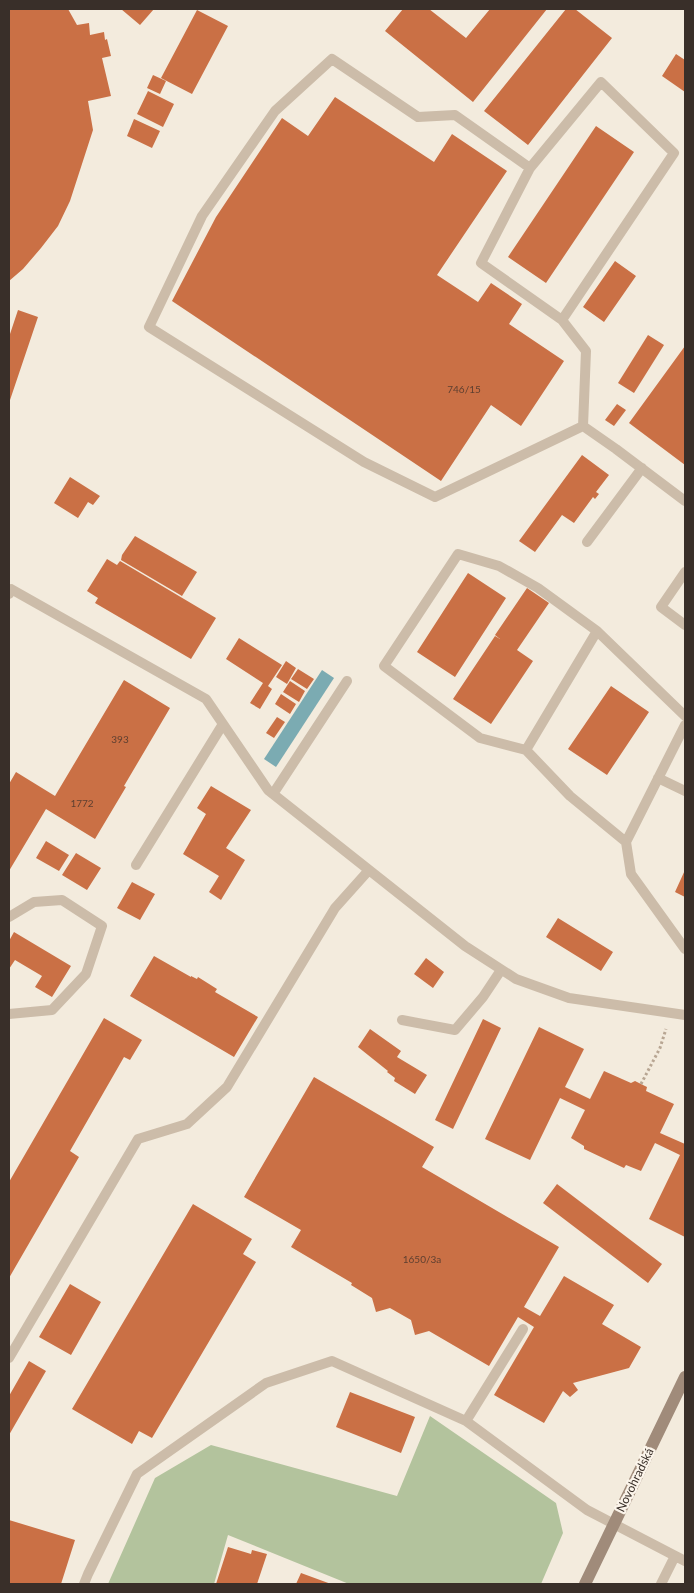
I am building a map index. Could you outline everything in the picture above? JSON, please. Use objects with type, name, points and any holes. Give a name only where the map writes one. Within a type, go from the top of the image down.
[{"type":"main road","name":"Novohradská","points":[[585,1584],[685,1377]]},
{"type":"lane","points":[[530,168],[455,115],[418,117],[332,59],[275,111],[202,216],[150,327],[364,462],[435,497],[583,426]]},
{"type":"lane","points":[[562,320],[674,153],[601,82],[530,168],[480,263],[562,320],[586,351],[583,426]]},
{"type":"lane","points":[[583,426],[616,448],[685,501]]},
{"type":"lane","points":[[587,542],[642,468]]},
{"type":"lane","points":[[626,842],[570,796],[526,750],[480,738],[384,666],[458,554],[499,566],[538,588],[597,631],[685,716]]},
{"type":"lane","points":[[685,572],[661,608],[685,625]]},
{"type":"lane","points":[[9,594],[11,589],[206,698],[268,790],[465,946],[501,970],[516,979],[569,998],[685,1015]]},
{"type":"lane","points":[[526,750],[597,631]]},
{"type":"lane","points":[[273,794],[347,681]]},
{"type":"lane","points":[[136,865],[223,724]]},
{"type":"lane","points":[[685,725],[626,842],[631,874],[685,949]]},
{"type":"lane","points":[[658,778],[685,791]]},
{"type":"lane","points":[[9,1358],[138,1139],[187,1124],[227,1087],[334,908],[369,870]]},
{"type":"lane","points":[[9,917],[34,902],[62,900],[102,926],[86,974],[52,1010],[9,1014]]},
{"type":"lane","points":[[402,1020],[455,1030],[483,997],[501,970]]},
{"type":"lane","points":[[466,1421],[523,1329]]},
{"type":"lane","points":[[84,1584],[137,1474],[266,1383],[332,1361],[466,1421],[588,1510],[685,1561]]},
{"type":"lane","points":[[661,1584],[675,1556]]},
{"type":"path","points":[[641,1084],[660,1048],[671,1012]]},
{"type":"green space","points":[[430,1416],[556,1503],[563,1533],[541,1584],[349,1584],[228,1535],[214,1584],[108,1584],[155,1478],[211,1445],[397,1496]]},
{"type":"water","points":[[322,670],[334,678],[276,767],[264,759]]},
{"type":"building","points":[[9,9],[68,9],[77,25],[89,23],[90,35],[104,32],[111,56],[102,58],[111,96],[88,101],[93,130],[70,201],[58,226],[23,269],[9,281]]},
{"type":"building","points":[[121,9],[154,9],[140,25]]},
{"type":"building","points":[[403,9],[429,9],[466,38],[490,9],[547,9],[473,102],[385,31]]},
{"type":"building","points":[[566,9],[575,9],[612,38],[528,145],[484,111]]},
{"type":"building","points":[[197,10],[228,26],[192,94],[161,78]]},
{"type":"building","points":[[676,54],[685,60],[685,92],[662,76]]},
{"type":"building","points":[[153,75],[166,81],[160,94],[147,88]]},
{"type":"building","points":[[148,91],[174,104],[163,127],[137,114]]},
{"type":"building","points":[[335,97],[434,162],[452,134],[507,171],[437,275],[478,302],[491,283],[522,304],[509,324],[564,361],[521,426],[491,405],[441,481],[172,301],[216,217],[282,118],[308,136]]},
{"type":"building","points":[[134,119],[160,131],[152,148],[127,136]]},
{"type":"building","points":[[596,126],[634,152],[546,283],[508,257]]},
{"type":"building","points":[[615,261],[636,276],[604,322],[583,307]]},
{"type":"building","points":[[18,310],[38,317],[9,403],[9,337]]},
{"type":"building","points":[[648,335],[664,345],[634,393],[618,383]]},
{"type":"building","points":[[685,346],[685,465],[629,423]]},
{"type":"building","points":[[617,404],[626,410],[614,426],[605,420]]},
{"type":"building","points":[[582,455],[609,475],[596,492],[599,494],[595,499],[593,497],[574,523],[562,515],[535,552],[519,541]]},
{"type":"building","points":[[70,477],[100,496],[93,505],[88,502],[78,518],[54,503]]},
{"type":"building","points":[[135,536],[197,572],[182,596],[121,560],[122,555]]},
{"type":"building","points":[[107,559],[117,565],[120,561],[216,618],[191,659],[95,603],[98,598],[87,591]]},
{"type":"building","points":[[468,573],[506,598],[455,677],[417,652]]},
{"type":"building","points":[[527,588],[549,603],[517,650],[533,661],[491,724],[453,699],[495,636],[500,639],[495,635]]},
{"type":"building","points":[[239,638],[282,665],[268,686],[272,689],[260,709],[250,703],[263,683],[226,659]]},
{"type":"building","points":[[286,661],[296,668],[287,684],[276,677]]},
{"type":"building","points":[[298,669],[314,679],[307,689],[291,679]]},
{"type":"building","points":[[124,680],[170,708],[95,839],[46,809],[9,871],[9,784],[16,772],[55,796]]},
{"type":"building","points":[[290,681],[305,691],[299,702],[283,692]]},
{"type":"building","points":[[611,686],[649,712],[607,775],[568,749]]},
{"type":"building","points":[[281,694],[296,704],[290,714],[275,704]]},
{"type":"building","points":[[277,717],[285,722],[274,738],[266,733]]},
{"type":"building","points":[[211,786],[251,810],[226,848],[245,860],[221,900],[209,892],[219,876],[183,854],[206,814],[197,808]]},
{"type":"building","points":[[46,841],[69,855],[59,871],[36,858]]},
{"type":"building","points":[[76,853],[101,868],[87,890],[62,875]]},
{"type":"building","points":[[685,870],[685,897],[675,892]]},
{"type":"building","points":[[132,882],[155,894],[140,920],[117,908]]},
{"type":"building","points":[[558,918],[613,952],[601,971],[546,937]]},
{"type":"building","points":[[14,932],[71,966],[52,997],[35,987],[42,976],[15,960],[9,969],[9,941]]},
{"type":"building","points":[[154,956],[191,977],[197,979],[198,977],[217,989],[215,992],[258,1017],[234,1057],[130,996]]},
{"type":"building","points":[[426,958],[444,972],[433,988],[414,974]]},
{"type":"building","points":[[104,1018],[142,1040],[130,1060],[124,1057],[70,1151],[79,1157],[9,1278],[9,1182]]},
{"type":"building","points":[[483,1019],[501,1028],[453,1129],[435,1120]]},
{"type":"building","points":[[539,1027],[584,1049],[565,1087],[590,1099],[604,1071],[631,1083],[635,1081],[647,1087],[646,1091],[674,1104],[660,1133],[685,1144],[685,1237],[649,1219],[680,1155],[655,1143],[641,1171],[626,1165],[624,1168],[584,1149],[584,1146],[571,1138],[585,1110],[560,1098],[530,1160],[485,1139]]},
{"type":"building","points":[[370,1029],[401,1051],[397,1057],[427,1075],[415,1094],[394,1081],[395,1078],[388,1071],[358,1047]]},
{"type":"building","points":[[314,1077],[434,1147],[422,1167],[559,1247],[524,1307],[540,1316],[564,1276],[614,1305],[602,1324],[641,1347],[629,1368],[573,1383],[578,1390],[570,1397],[563,1391],[544,1423],[494,1395],[534,1327],[518,1317],[489,1366],[429,1331],[415,1335],[411,1320],[390,1308],[376,1312],[372,1298],[351,1285],[352,1283],[291,1247],[301,1230],[244,1197]]},
{"type":"building","points":[[557,1184],[662,1264],[648,1283],[543,1203]]},
{"type":"building","points":[[193,1204],[252,1239],[243,1254],[256,1262],[152,1438],[139,1431],[132,1444],[72,1409]]},
{"type":"building","points":[[70,1284],[101,1302],[71,1355],[39,1337]]},
{"type":"building","points":[[29,1361],[46,1371],[9,1435],[9,1396]]},
{"type":"building","points":[[350,1392],[415,1417],[401,1453],[336,1427]]},
{"type":"building","points":[[9,1520],[75,1540],[61,1584],[9,1584]]},
{"type":"building","points":[[228,1547],[251,1554],[252,1550],[267,1554],[257,1584],[216,1584]]},
{"type":"building","points":[[301,1573],[331,1584],[296,1584]]}]
